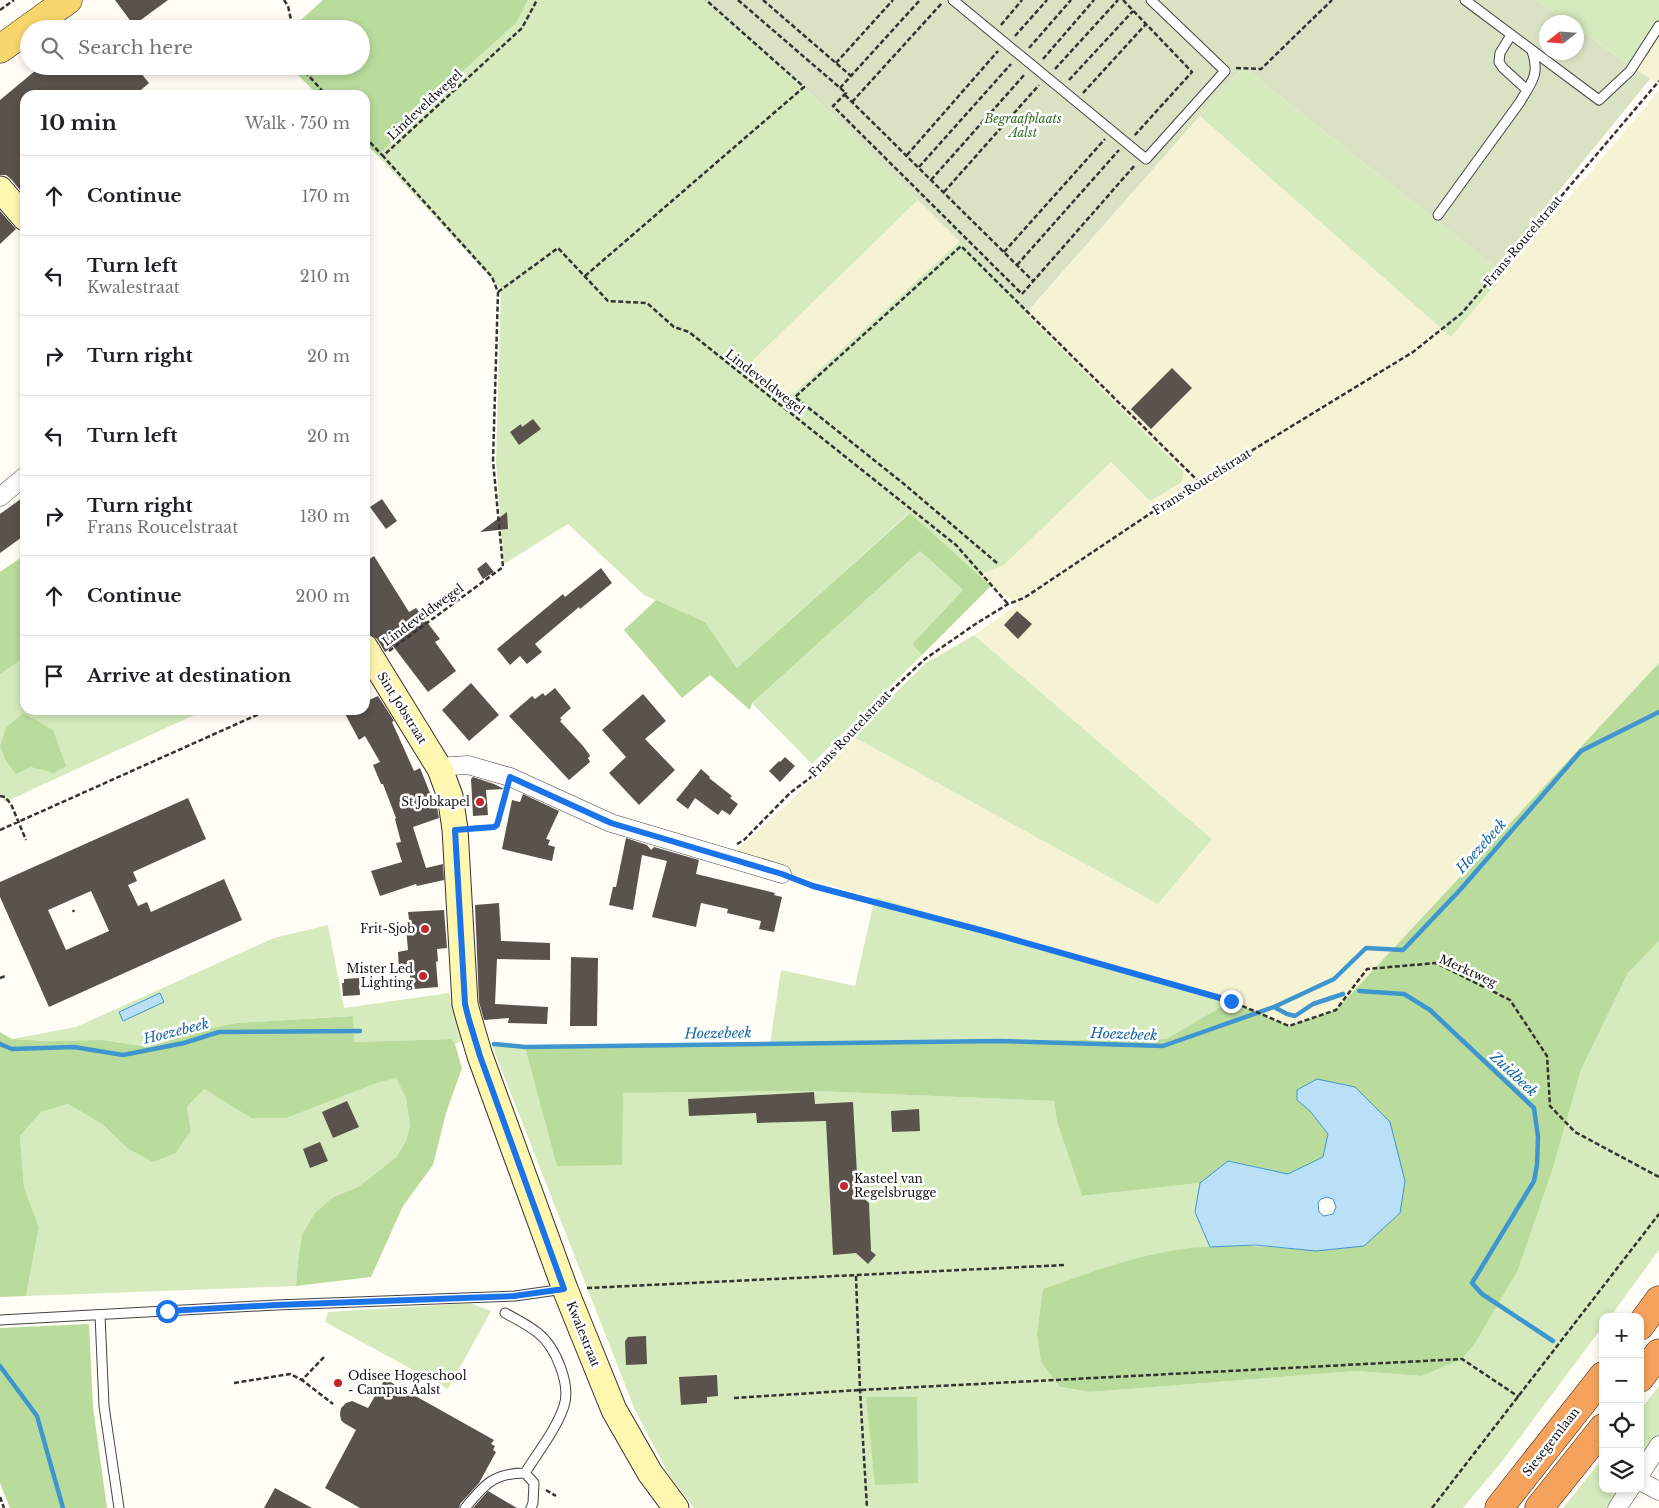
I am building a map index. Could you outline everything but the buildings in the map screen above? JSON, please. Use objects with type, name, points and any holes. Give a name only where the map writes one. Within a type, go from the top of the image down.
[{"type":"highway","points":[[1644,1321],[1659,1300]]},
{"type":"highway","points":[[1644,1373],[1659,1352]]},
{"type":"highway","name":"Siesegemlaan","points":[[1499,1508],[1599,1381]]},
{"type":"highway","points":[[1538,1508],[1599,1433]]},
{"type":"main road","points":[[0,26],[36,0]]},
{"type":"main road","points":[[40,20],[68,0]]},
{"type":"main road","points":[[0,49],[20,35]]},
{"type":"street","points":[[0,189],[20,212]]},
{"type":"street","points":[[0,497],[20,480]]},
{"type":"street","name":"Sint Jobstraat","points":[[370,654],[440,769]]},
{"type":"street","points":[[440,769],[468,765],[510,777],[611,823],[782,874]]},
{"type":"street","name":"Kwalestraat","points":[[440,769],[450,796],[455,830],[465,1004],[469,1020],[564,1289],[614,1410],[650,1473],[676,1508]]},
{"type":"street","points":[[1644,1469],[1659,1445]]},
{"type":"street","points":[[1644,1483],[1659,1491]]},
{"type":"street","points":[[1617,1508],[1627,1493]]},
{"type":"lane","points":[[953,0],[1146,159],[1225,71],[1151,0]]},
{"type":"lane","points":[[1465,0],[1599,100],[1630,71],[1659,26]]},
{"type":"lane","points":[[1511,35],[1500,54],[1499,62],[1527,90]]},
{"type":"lane","points":[[1438,215],[1527,90],[1536,72],[1532,50]]},
{"type":"lane","points":[[0,1320],[276,1305],[514,1296],[564,1289]]},
{"type":"lane","points":[[505,1313],[540,1334],[552,1349],[566,1388],[564,1405],[557,1422],[525,1473]]},
{"type":"lane","points":[[100,1315],[104,1406],[119,1508]]},
{"type":"lane","points":[[465,1508],[485,1484],[503,1475],[514,1473],[525,1473],[534,1483],[531,1508]]},
{"type":"path","points":[[0,10],[14,0]]},
{"type":"path","points":[[284,0],[288,6],[291,20]]},
{"type":"path","name":"Lindeveldwegel","points":[[370,654],[503,567],[493,461],[498,292],[492,277],[382,156],[522,28],[537,0]]},
{"type":"path","points":[[585,276],[804,87],[706,0]]},
{"type":"path","points":[[738,0],[846,93],[844,94],[1033,281]]},
{"type":"path","points":[[763,0],[851,76]]},
{"type":"path","points":[[836,63],[893,0]]},
{"type":"path","points":[[840,88],[920,0]]},
{"type":"path","points":[[852,102],[945,0]]},
{"type":"path","points":[[993,33],[1022,0]]},
{"type":"path","points":[[907,155],[1047,0]]},
{"type":"path","points":[[919,167],[1071,0]]},
{"type":"path","points":[[931,180],[1094,0]]},
{"type":"path","points":[[944,192],[1118,0]]},
{"type":"path","points":[[1017,265],[1192,72],[1123,0]]},
{"type":"path","points":[[1225,71],[1228,69],[1261,68],[1332,0]]},
{"type":"path","points":[[1061,89],[1133,11]]},
{"type":"path","points":[[1075,101],[1146,24]]},
{"type":"path","points":[[308,75],[322,90]]},
{"type":"path","name":"Frans Roucelstraat","points":[[718,855],[744,840],[790,793],[810,778],[865,715],[925,659],[1008,604],[1024,598],[1158,508],[1413,352],[1462,313],[1659,81]]},
{"type":"path","points":[[844,94],[834,106],[1022,294],[1143,157]]},
{"type":"path","points":[[1004,252],[1112,131]]},
{"type":"path","points":[[370,143],[382,156]]},
{"type":"path","points":[[997,563],[904,484],[795,397],[961,246],[1200,483]]},
{"type":"path","name":"Lindeveldwegel","points":[[498,292],[558,248],[608,301],[647,303],[674,327],[689,332],[956,545],[1008,604]]},
{"type":"path","points":[[0,830],[257,715]]},
{"type":"path","points":[[455,830],[494,827],[497,825],[510,777]]},
{"type":"path","points":[[0,796],[5,797],[11,804],[26,840]]},
{"type":"path","name":"Merktweg","points":[[782,874],[813,886],[984,931],[1231,1001],[1289,1026],[1336,1010],[1367,969],[1436,963],[1510,1000],[1547,1056],[1550,1106],[1575,1132],[1659,1177]]},
{"type":"path","points":[[0,978],[5,976]]},
{"type":"path","points":[[1432,1508],[1659,1214]]},
{"type":"path","points":[[564,1289],[1065,1265]]},
{"type":"path","points":[[856,1276],[867,1508]]},
{"type":"path","points":[[302,1380],[324,1358]]},
{"type":"path","points":[[734,1398],[1462,1358],[1519,1397]]},
{"type":"path","points":[[234,1383],[290,1374],[302,1380],[334,1404]]},
{"type":"path","points":[[0,1497],[4,1508]]},
{"type":"shaded area","points":[[1659,35],[1659,85],[1636,69]]},
{"type":"shaded area","points":[[1659,91],[1659,663],[1336,1010],[1289,1026],[1231,1001],[788,873],[735,852],[789,803],[852,736],[1158,904],[1212,839],[974,635],[1017,605],[979,575],[1004,565],[1111,462],[1150,501],[1182,471],[1026,314],[1200,116],[1451,337]]},
{"type":"shaded area","points":[[918,200],[960,241],[782,404],[743,370]]},
{"type":"green space","points":[[323,0],[528,0],[516,23],[431,100],[378,156],[370,148],[370,90],[313,90],[298,75],[370,75],[370,20],[301,20]]},
{"type":"green space","points":[[528,0],[706,0],[804,87],[918,200],[743,370],[782,404],[960,241],[1029,310],[1026,314],[1183,471],[1182,482],[1150,501],[1111,462],[1004,565],[979,575],[909,513],[737,668],[705,622],[644,595],[568,524],[504,564],[496,462],[501,289],[378,156],[431,100],[516,23]]},
{"type":"green space","name":"Begraafplaats Aalst","points":[[706,0],[1535,0],[1558,15],[1539,15],[1539,60],[1584,60],[1584,33],[1650,79],[1496,268],[1243,67],[1029,310],[804,87]]},
{"type":"green space","points":[[1535,0],[1659,0],[1659,35],[1636,69],[1584,33],[1584,15],[1558,15]]},
{"type":"green space","points":[[1243,67],[1496,268],[1505,273],[1451,337],[1200,116]]},
{"type":"green space","points":[[910,513],[991,586],[922,655],[912,644],[963,590],[920,551],[752,703],[750,710],[710,675],[682,698],[624,630],[656,600],[705,622],[737,668]]},
{"type":"green space","points":[[920,551],[963,590],[912,644],[922,655],[812,764],[752,703]]},
{"type":"green space","points":[[20,558],[20,715],[194,715],[5,802],[0,794],[0,572]]},
{"type":"green space","points":[[20,558],[20,660],[0,674],[0,572]]},
{"type":"green space","points":[[974,635],[1212,839],[1158,904],[852,736],[926,663]]},
{"type":"green space","points":[[1659,663],[1659,941],[1628,973],[1581,1070],[1552,1171],[1518,1270],[1475,1343],[1462,1359],[1421,1376],[1357,1371],[1090,1392],[1060,1387],[1041,1362],[1037,1335],[1043,1289],[1141,1257],[1181,1249],[1245,1246],[1316,1251],[1405,1181],[1297,1100],[1310,1111],[1328,1134],[1323,1157],[1288,1174],[1228,1161],[1200,1183],[1082,1196],[1057,1122],[1054,1101],[815,1091],[623,1093],[622,1165],[557,1166],[525,1047],[1166,1039],[1231,1001],[1289,1026],[1336,1010]]},
{"type":"green space","points":[[21,715],[27,715],[53,730],[66,766],[54,773],[31,767],[16,774],[6,761],[0,746],[6,728]]},
{"type":"green space","points":[[875,897],[1231,1001],[1166,1039],[770,1044],[781,970],[855,986]]},
{"type":"green space","points":[[328,925],[344,1008],[449,993],[464,1040],[455,1044],[452,1039],[354,1042],[352,1016],[236,1023],[201,1030],[149,1047],[102,1040],[46,1041],[12,1039],[76,1027],[274,938]]},
{"type":"green space","points":[[1659,941],[1659,1250],[1613,1313],[1599,1313],[1599,1331],[1500,1464],[1463,1508],[694,1508],[669,1475],[635,1410],[491,1043],[525,1047],[558,1166],[623,1093],[815,1091],[1054,1101],[1057,1122],[1082,1196],[1200,1183],[1195,1212],[1210,1247],[1200,1247],[1037,1335],[1041,1362],[1060,1387],[1090,1392],[1357,1371],[1421,1376],[1518,1270],[1552,1171],[1581,1070],[1628,973]]},
{"type":"green space","points":[[353,1016],[354,1042],[452,1039],[462,1068],[446,1113],[433,1165],[403,1206],[371,1277],[296,1286],[302,1235],[315,1213],[333,1197],[358,1187],[381,1169],[396,1157],[406,1141],[410,1126],[406,1098],[396,1078],[376,1083],[286,1118],[251,1118],[204,1089],[187,1107],[191,1131],[176,1153],[153,1162],[127,1148],[102,1124],[68,1104],[41,1112],[20,1136],[24,1187],[39,1227],[26,1296],[0,1297],[0,1032],[12,1039],[46,1041],[102,1040],[149,1047],[201,1030],[236,1023]]},
{"type":"green space","points":[[396,1077],[406,1098],[410,1126],[406,1141],[396,1157],[358,1187],[332,1197],[302,1235],[296,1286],[26,1296],[39,1227],[24,1187],[20,1136],[41,1112],[68,1104],[102,1124],[127,1148],[176,1153],[191,1131],[187,1107],[204,1089],[251,1118]]},
{"type":"green space","points":[[471,1303],[491,1311],[448,1389],[325,1322],[328,1312]]},
{"type":"green space","points":[[89,1324],[93,1407],[107,1508],[10,1508],[0,1483],[0,1328]]},
{"type":"green space","points":[[1659,1386],[1659,1438],[1644,1462],[1644,1448],[1644,1405]]},
{"type":"green space","points":[[866,1397],[917,1397],[918,1483],[875,1485]]},
{"type":"green space","points":[[1599,1463],[1599,1493],[1623,1493],[1613,1508],[1563,1508]]},
{"type":"water","points":[[160,993],[164,1002],[123,1021],[119,1012]]},
{"type":"water","points":[[1317,1079],[1355,1087],[1390,1122],[1405,1181],[1400,1213],[1364,1246],[1316,1251],[1255,1245],[1210,1247],[1195,1212],[1200,1183],[1228,1161],[1288,1174],[1323,1157],[1328,1134],[1310,1111],[1297,1100],[1297,1090]],"holes":[[[1327,1197],[1333,1199],[1336,1207],[1333,1214],[1324,1216],[1319,1212],[1318,1203],[1321,1199]]]},
{"type":"waterway","name":"Hoezebeek","points":[[494,1044],[525,1047],[999,1041],[1163,1046],[1274,1007],[1334,979],[1366,948],[1403,950],[1460,890],[1581,751],[1659,712]]},
{"type":"waterway","name":"Zuidbeek","points":[[1359,991],[1404,994],[1430,1010],[1534,1108],[1538,1137],[1537,1165],[1534,1181],[1472,1283],[1482,1294],[1553,1341]]},
{"type":"waterway","name":"Zuidbeek","points":[[1274,1007],[1295,1016],[1313,1004],[1343,994]]},
{"type":"waterway","name":"Hoezebeek","points":[[0,1044],[12,1049],[74,1047],[123,1055],[184,1043],[219,1032],[360,1031]]},
{"type":"waterway","points":[[0,1366],[37,1416],[63,1508]]},
{"type":"place","name":"St Jobkapel","points":[[480,802]]},
{"type":"place","name":"Frit-Sjob","points":[[425,929]]},
{"type":"place","name":"Mister Led Lighting","points":[[423,976]]},
{"type":"place","name":"Kasteel van Regelsbrugge","points":[[844,1186]]},
{"type":"place","name":"Odisee Hogeschool - Campus Aalst","points":[[338,1383]]},
{"type":"route","points":[[167,1311],[514,1296],[564,1289],[480,1056],[465,1004],[455,830],[494,827],[497,825],[510,777],[611,823],[782,874],[813,886],[984,931],[1231,1001]]}]
